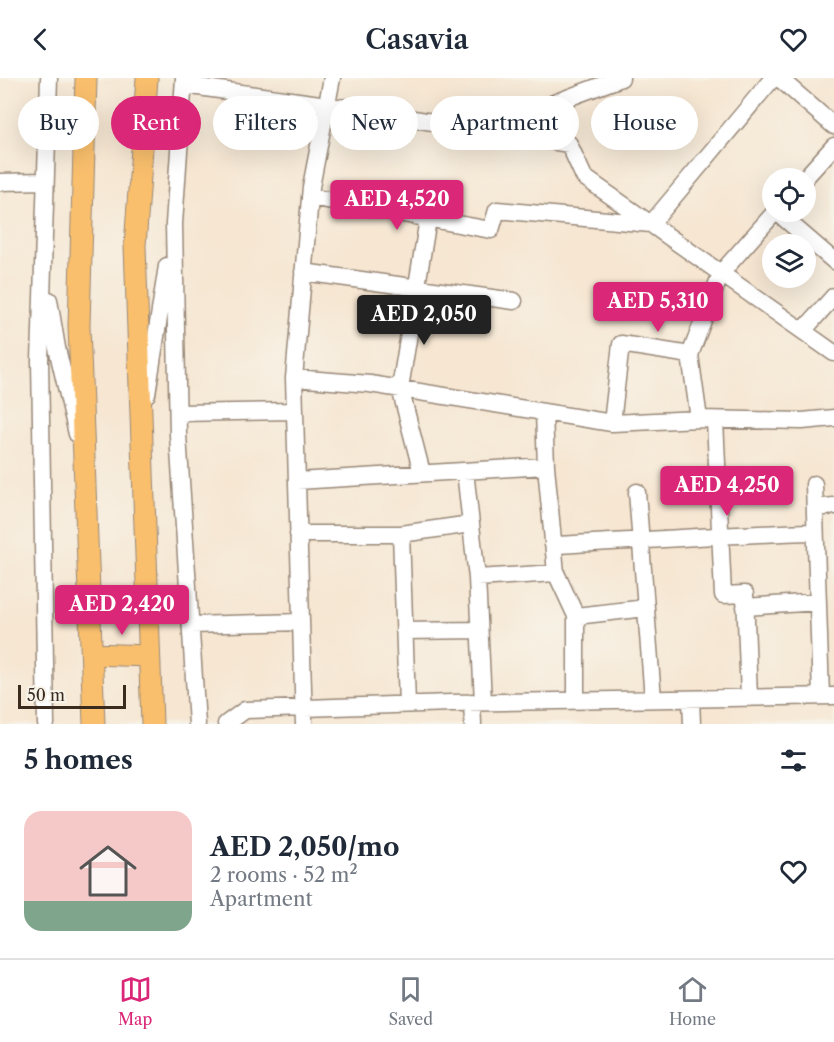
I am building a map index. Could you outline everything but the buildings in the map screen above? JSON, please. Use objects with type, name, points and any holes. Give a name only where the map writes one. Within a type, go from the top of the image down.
[{"type":"main road","points":[[86,78],[79,326],[94,724]]},
{"type":"main road","points":[[147,78],[135,246],[152,724]]},
{"type":"main road","points":[[92,654],[150,656]]},
{"type":"street","points":[[46,724],[40,361],[49,78]]},
{"type":"street","points":[[304,716],[294,378],[310,197],[332,78]]},
{"type":"street","points":[[573,96],[621,78]]},
{"type":"street","points":[[651,224],[774,78]]},
{"type":"street","points":[[779,78],[834,126]]},
{"type":"street","points":[[141,428],[174,224],[184,82],[430,122]]},
{"type":"street","points":[[814,168],[834,146]]},
{"type":"street","points":[[572,150],[585,177],[834,353]]},
{"type":"street","points":[[0,182],[45,181]]},
{"type":"street","points":[[310,197],[491,230],[497,210],[651,224]]},
{"type":"street","points":[[422,473],[400,388],[428,219]]},
{"type":"street","points":[[749,698],[745,594],[723,595],[720,534],[707,420],[690,355],[720,273],[767,222]]},
{"type":"street","points":[[788,222],[834,261]]},
{"type":"street","points":[[174,224],[178,413],[197,724]]},
{"type":"street","points":[[42,264],[57,348],[84,467]]},
{"type":"street","points":[[303,272],[514,302]]},
{"type":"street","points":[[803,331],[834,296]]},
{"type":"street","points":[[612,423],[621,344],[690,355]]},
{"type":"street","points":[[294,378],[400,388],[612,423],[834,418]]},
{"type":"street","points":[[178,413],[295,411]]},
{"type":"street","points":[[544,412],[555,573],[576,616],[576,700]]},
{"type":"street","points":[[297,481],[546,466]]},
{"type":"street","points":[[465,471],[477,578],[479,630],[478,702],[473,724]]},
{"type":"street","points":[[226,724],[245,710],[304,716],[407,704],[827,696],[818,602],[814,484]]},
{"type":"street","points":[[637,492],[653,699]]},
{"type":"street","points":[[814,508],[834,506]]},
{"type":"street","points":[[298,534],[401,534],[471,524]]},
{"type":"street","points":[[553,545],[720,534],[815,532]]},
{"type":"street","points":[[401,534],[407,704]]},
{"type":"street","points":[[477,578],[555,573]]},
{"type":"street","points":[[745,607],[818,602]]},
{"type":"street","points":[[576,616],[646,608]]},
{"type":"street","points":[[191,625],[301,622]]},
{"type":"street","points":[[404,631],[479,630]]},
{"type":"street","points":[[691,699],[692,724]]}]
